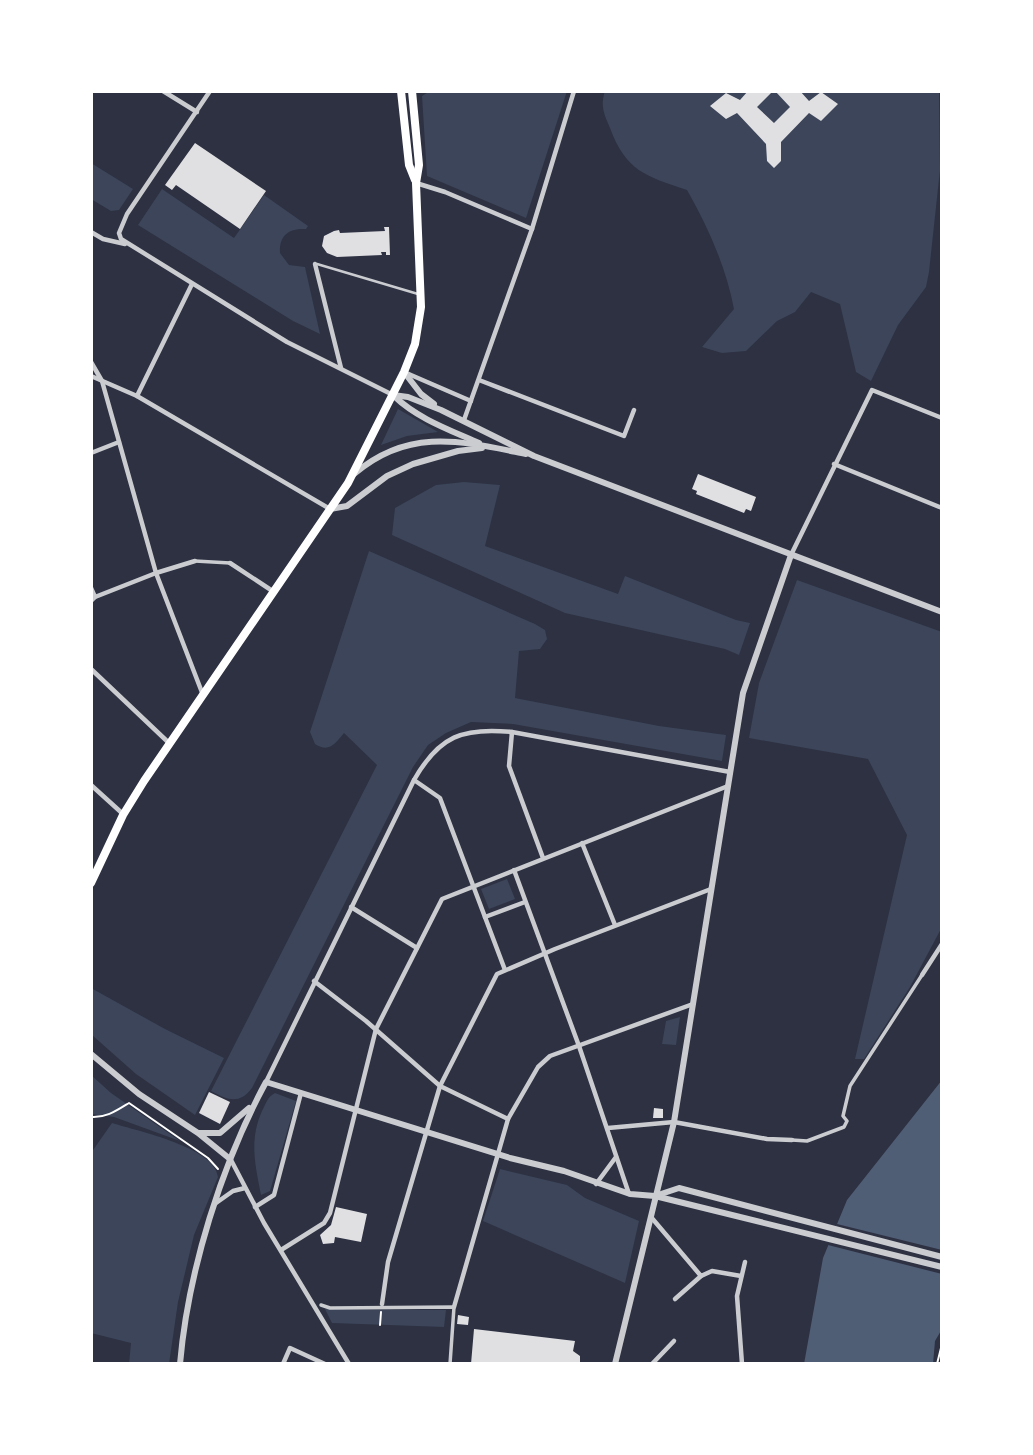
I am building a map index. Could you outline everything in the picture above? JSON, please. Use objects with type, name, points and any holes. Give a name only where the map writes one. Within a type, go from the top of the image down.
[{"type":"main road","points":[[401,91],[410,165],[416,183]]},
{"type":"main road","points":[[91,883],[123,815],[169,743],[352,476],[404,372],[419,326],[421,295],[416,183],[419,165],[412,91]]},
{"type":"street","points":[[163,91],[197,112]]},
{"type":"street","points":[[210,91],[121,225],[121,239],[286,342],[393,395],[404,406],[438,425],[491,447]]},
{"type":"street","points":[[464,420],[532,229],[574,91]]},
{"type":"street","points":[[416,183],[445,192],[532,229]]},
{"type":"street","points":[[91,232],[103,239],[130,246]]},
{"type":"street","points":[[314,264],[341,369]]},
{"type":"street","points":[[137,396],[192,284]]},
{"type":"street","points":[[91,362],[103,381],[156,573],[203,695]]},
{"type":"street","points":[[404,372],[471,401]]},
{"type":"street","points":[[404,372],[421,394],[441,410]]},
{"type":"street","points":[[91,376],[137,396],[330,509],[347,506],[387,477],[413,464],[458,451],[491,447]]},
{"type":"street","points":[[479,380],[624,436],[634,410]]},
{"type":"street","points":[[615,1364],[674,1122],[743,693],[791,555],[872,390],[942,418]]},
{"type":"street","points":[[393,395],[408,397],[441,410],[534,456],[942,612]]},
{"type":"street","points":[[352,476],[378,456],[399,446],[418,442],[454,440],[534,456]]},
{"type":"street","points":[[91,453],[119,442]]},
{"type":"street","points":[[834,464],[942,508]]},
{"type":"street","points":[[91,588],[93,599],[156,573],[195,561],[230,563],[274,592]]},
{"type":"street","points":[[91,669],[169,743]]},
{"type":"street","points":[[180,1364],[192,1282],[234,1144],[414,780],[430,754],[451,737],[465,732],[487,730],[512,732],[730,772]]},
{"type":"street","points":[[512,732],[509,766],[543,858]]},
{"type":"street","points":[[414,780],[440,798],[505,970]]},
{"type":"street","points":[[91,785],[123,815]]},
{"type":"street","points":[[281,1250],[324,1223],[330,1213],[376,1029],[442,899],[728,786]]},
{"type":"street","points":[[582,844],[615,925]]},
{"type":"street","points":[[514,870],[630,1194]]},
{"type":"street","points":[[382,1306],[388,1262],[440,1086],[497,974],[711,888]]},
{"type":"street","points":[[485,917],[525,901]]},
{"type":"street","points":[[351,907],[417,948]]},
{"type":"street","points":[[608,1128],[674,1122],[767,1139],[807,1141],[844,1127],[847,1121],[843,1116],[850,1086],[942,944]]},
{"type":"street","points":[[314,981],[376,1029],[440,1086],[508,1119]]},
{"type":"street","points":[[450,1364],[454,1307],[508,1119],[538,1067],[550,1056],[693,1004]]},
{"type":"street","points":[[91,1054],[139,1094],[198,1133],[230,1159],[255,1207],[349,1364]]},
{"type":"street","points":[[265,1082],[498,1155],[564,1171],[630,1194],[655,1196],[942,1266]]},
{"type":"street","points":[[260,1093],[277,1085]]},
{"type":"street","points":[[255,1207],[274,1195],[301,1093]]},
{"type":"street","points":[[198,1133],[220,1133],[253,1104]]},
{"type":"street","points":[[596,1184],[617,1156]]},
{"type":"street","points":[[216,1203],[233,1191],[245,1188]]},
{"type":"street","points":[[655,1196],[679,1188],[942,1257]]},
{"type":"street","points":[[651,1217],[701,1276]]},
{"type":"street","points":[[742,1364],[737,1296],[745,1262]]},
{"type":"street","points":[[676,1299],[701,1276],[712,1271],[741,1276]]},
{"type":"street","points":[[321,1305],[330,1308],[454,1307]]},
{"type":"street","points":[[652,1364],[674,1341]]},
{"type":"street","points":[[283,1364],[290,1348],[325,1364]]},
{"type":"lane","points":[[314,264],[421,295]]},
{"type":"path","points":[[91,1117],[100,1118],[129,1103],[215,1165]]},
{"type":"path","points":[[380,1325],[382,1306]]},
{"type":"path","points":[[937,1364],[942,1344]]},
{"type":"shaded area","points":[[430,91],[567,91],[526,218],[427,176],[422,96]]},
{"type":"shaded area","points":[[605,91],[939,91],[940,170],[926,287],[898,325],[871,381],[856,372],[840,304],[811,292],[795,312],[777,321],[746,351],[722,353],[702,347],[734,309],[721,263],[687,190],[648,176],[630,163],[623,154],[604,114]]},
{"type":"shaded area","points":[[91,163],[133,189],[119,210],[111,211],[91,199]]},
{"type":"shaded area","points":[[162,189],[234,238],[264,195],[308,226],[306,229],[286,234],[281,242],[280,253],[289,265],[305,267],[320,334],[293,321],[138,225]]},
{"type":"shaded area","points":[[398,409],[438,432],[407,436],[381,445]]},
{"type":"shaded area","points":[[464,482],[500,485],[485,546],[618,594],[625,576],[736,620],[750,623],[739,655],[725,649],[565,613],[392,535],[395,508],[436,485]]},
{"type":"shaded area","points":[[369,551],[545,630],[547,639],[540,649],[519,651],[515,698],[659,726],[726,735],[722,761],[513,724],[471,722],[428,745],[413,767],[252,1088],[243,1097],[228,1098],[211,1091],[377,765],[344,733],[335,744],[324,748],[315,744],[310,732]]},
{"type":"shaded area","points":[[797,580],[942,632],[942,927],[910,987],[864,1059],[855,1059],[907,835],[868,759],[749,738],[759,683]]},
{"type":"shaded area","points":[[507,879],[515,899],[489,909],[481,889]]},
{"type":"shaded area","points":[[91,988],[224,1058],[195,1115],[136,1074],[92,1035]]},
{"type":"shaded area","points":[[680,1017],[676,1045],[662,1044],[666,1021]]},
{"type":"shaded area","points":[[91,1075],[111,1093],[180,1141],[114,1117],[91,1114]]},
{"type":"shaded area","points":[[942,1080],[942,1329],[935,1341],[933,1364],[804,1364],[823,1258],[847,1200]]},
{"type":"shaded area","points":[[275,1093],[296,1101],[270,1191],[261,1195],[254,1142],[266,1103]]},
{"type":"shaded area","points":[[112,1123],[190,1149],[214,1166],[218,1177],[194,1235],[178,1302],[169,1364],[129,1364],[131,1343],[91,1333],[91,1153]]},
{"type":"shaded area","points":[[500,1169],[567,1185],[585,1198],[639,1221],[625,1283],[483,1221]]},
{"type":"shaded area","points":[[325,1309],[446,1310],[444,1327],[332,1323]]},
{"type":"pier","points":[[837,1224],[942,1250],[942,1274],[828,1245]]},
{"type":"building","points":[[748,91],[773,91],[757,107],[774,123],[790,107],[775,91],[800,91],[809,101],[821,92],[838,104],[821,121],[809,113],[781,142],[781,161],[774,168],[767,161],[766,144],[737,113],[726,119],[710,106],[726,93],[740,100]]},
{"type":"building","points":[[195,143],[266,191],[240,229],[176,185],[172,190],[165,185]]},
{"type":"building","points":[[384,227],[389,227],[390,255],[381,252],[382,255],[337,257],[327,253],[322,246],[324,236],[334,231],[385,231]]},
{"type":"building","points":[[698,474],[756,497],[751,511],[746,509],[744,513],[696,494],[697,491],[692,489]]},
{"type":"building","points":[[209,1092],[230,1102],[220,1124],[199,1113]]},
{"type":"building","points":[[654,1108],[663,1109],[663,1118],[653,1118]]},
{"type":"building","points":[[336,1207],[367,1214],[361,1242],[335,1237],[334,1243],[323,1244],[320,1235],[331,1225]]},
{"type":"building","points":[[458,1315],[469,1317],[468,1325],[457,1324]]},
{"type":"building","points":[[474,1329],[575,1341],[573,1351],[580,1356],[580,1362],[471,1364]]}]
